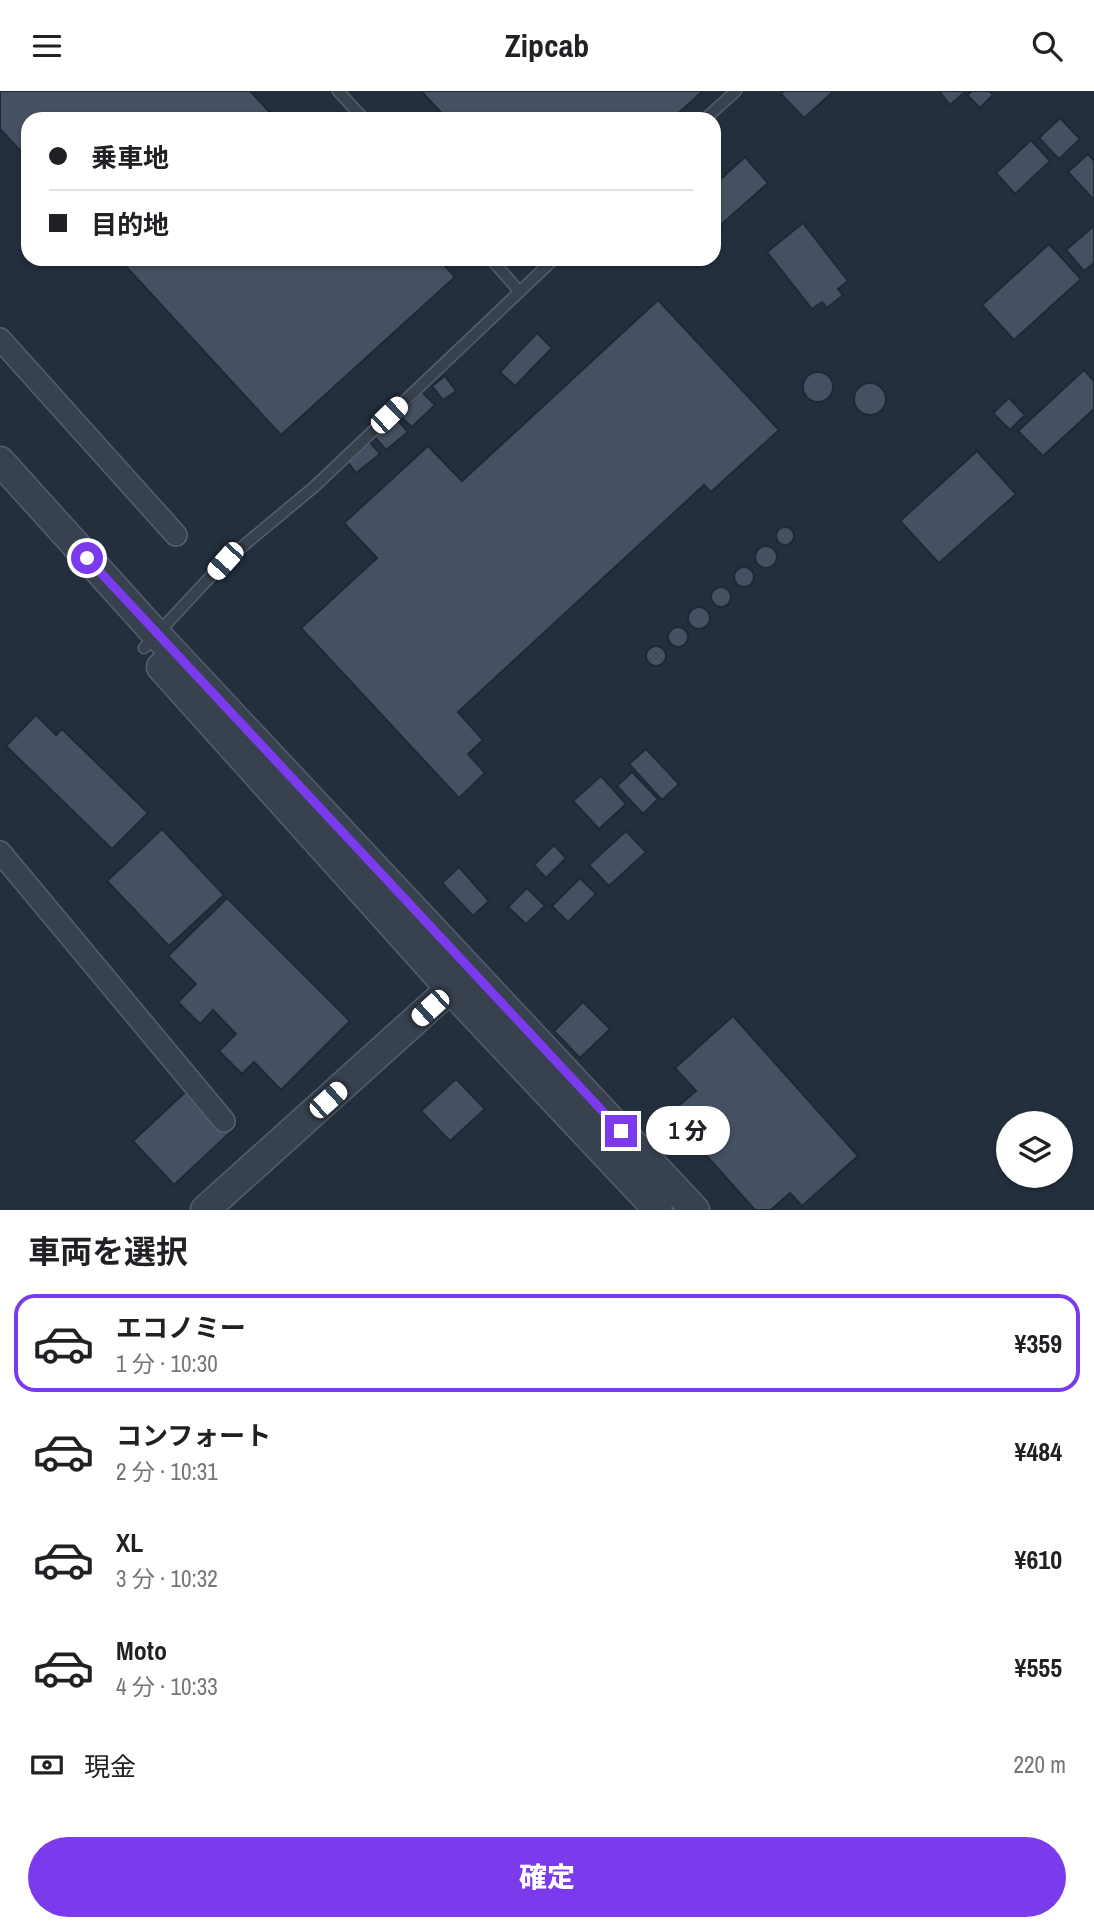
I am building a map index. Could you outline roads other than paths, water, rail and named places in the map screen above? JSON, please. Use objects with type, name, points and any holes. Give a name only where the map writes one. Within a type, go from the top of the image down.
[{"type":"street","points":[[0,339],[176,535]]},
{"type":"street","points":[[0,461],[150,642],[450,989],[658,1210]]},
{"type":"street","points":[[0,485],[695,1210]]},
{"type":"street","points":[[0,852],[224,1121]]},
{"type":"street","points":[[205,1210],[450,989]]},
{"type":"lane","points":[[338,91],[358,112]]},
{"type":"lane","points":[[713,112],[736,91]]},
{"type":"lane","points":[[497,266],[519,291]]},
{"type":"lane","points":[[150,642],[225,561],[314,487],[546,266]]}]
